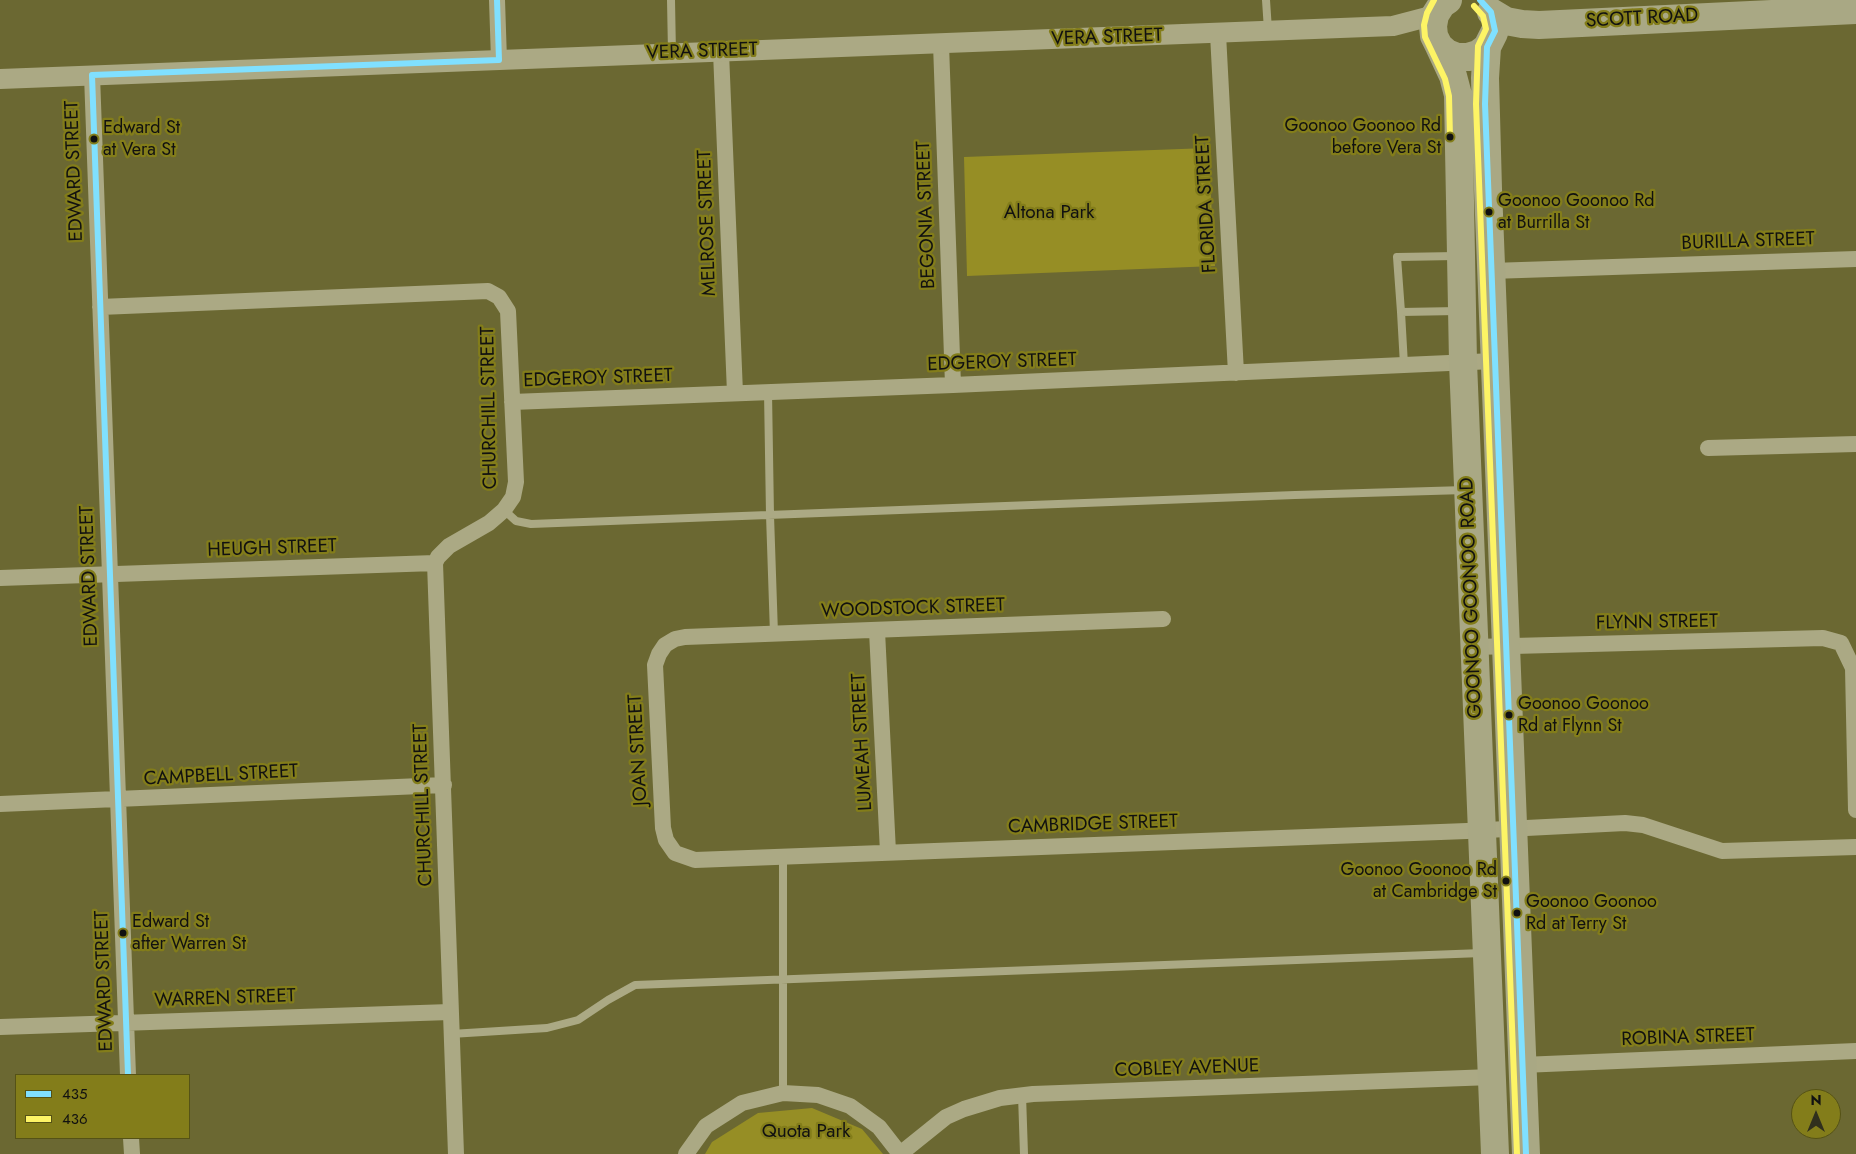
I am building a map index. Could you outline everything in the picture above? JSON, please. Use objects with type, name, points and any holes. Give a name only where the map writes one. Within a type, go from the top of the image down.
[{"type":"highway","name":"SCOTT ROAD","points":[[1486,6],[1506,21],[1539,25],[1717,15],[1856,10]]},
{"type":"highway","name":"GOONOO GOONOO ROAD","points":[[1486,6],[1494,22],[1495,31],[1489,44],[1485,104],[1526,1154]]},
{"type":"highway","name":"SCOTT ROAD","points":[[1439,24],[1447,53],[1457,57],[1468,57],[1478,54],[1489,44],[1717,15],[1856,22]]},
{"type":"highway","name":"GOONOO GOONOO ROAD","points":[[1439,24],[1458,95],[1463,362],[1495,1154]]},
{"type":"street","points":[[497,0],[499,60]]},
{"type":"street","name":"VERA STREET","points":[[0,79],[1218,34],[1404,24],[1439,24]]},
{"type":"street","name":"FLORIDA STREET","points":[[1218,34],[1236,373]]},
{"type":"street","name":"BEGONIA STREET","points":[[941,44],[952,386]]},
{"type":"street","name":"MELROSE STREET","points":[[721,52],[735,393]]},
{"type":"street","name":"EDWARD STREET","points":[[92,75],[128,1074]]},
{"type":"street","name":"BURILLA STREET","points":[[1491,270],[1856,259]]},
{"type":"street","name":"CHURCHILL STREET","points":[[100,307],[488,291],[499,297],[508,311],[516,482],[513,498],[504,510],[489,523],[449,546],[435,563],[456,1154]]},
{"type":"street","name":"EDGEROY STREET","points":[[512,402],[952,386],[1494,361]]},
{"type":"street","points":[[1708,448],[1856,444]]},
{"type":"street","name":"HEUGH STREET","points":[[0,578],[435,563]]},
{"type":"street","name":"WOODSTOCK STREET","points":[[665,645],[674,639],[685,638],[1163,619]]},
{"type":"street","name":"LUMEAH STREET","points":[[877,630],[888,852]]},
{"type":"street","name":"FLYNN STREET","points":[[1474,647],[1823,638],[1841,643],[1853,668],[1856,810]]},
{"type":"street","name":"JOAN STREET","points":[[665,645],[658,654],[655,665],[663,828],[666,840],[675,853]]},
{"type":"street","name":"CAMPBELL STREET","points":[[0,804],[444,785]]},
{"type":"street","name":"CAMBRIDGE STREET","points":[[675,853],[695,860],[1625,823],[1635,824],[1722,851],[1856,847]]},
{"type":"street","name":"WARREN STREET","points":[[0,1026],[450,1012]]},
{"type":"street","name":"ROBINA STREET","points":[[1522,1066],[1856,1051]]},
{"type":"street","name":"COBLEY AVENUE","points":[[900,1154],[946,1117],[964,1109],[1000,1098],[1022,1095],[1492,1077]]},
{"type":"street","points":[[686,1154],[706,1126],[742,1103],[783,1093],[818,1095],[850,1106],[879,1126],[900,1154]]},
{"type":"street","points":[[131,1139],[132,1154]]},
{"type":"lane","points":[[671,0],[672,53]]},
{"type":"lane","points":[[1266,0],[1268,32]]},
{"type":"lane","points":[[1404,365],[1397,257],[1461,256]]},
{"type":"lane","points":[[1401,312],[1462,311]]},
{"type":"lane","points":[[768,392],[774,634]]},
{"type":"lane","points":[[504,510],[516,521],[531,524],[1295,494],[1468,490]]},
{"type":"lane","points":[[783,857],[783,1093]]},
{"type":"lane","points":[[451,1034],[547,1028],[578,1020],[635,985],[1486,952]]},
{"type":"lane","points":[[1022,1095],[1024,1154]]},
{"type":"green space","name":"Altona Park","points":[[1208,148],[1215,266],[967,276],[964,157]]},
{"type":"green space","name":"Quota Park","points":[[812,1108],[862,1129],[883,1154],[705,1154],[712,1142],[758,1113]]},
{"type":"transit line","name":"435","points":[[128,1074],[92,75],[499,60],[497,0]]},
{"type":"transit line","name":"436","points":[[1434,0],[1427,13],[1424,25],[1425,37],[1445,79],[1449,96],[1450,137]]},
{"type":"transit line","name":"435","points":[[1480,0],[1491,12],[1495,31],[1487,47],[1485,104],[1526,1154]]},
{"type":"transit line","name":"436","points":[[1474,6],[1483,16],[1486,29],[1478,46],[1476,104],[1517,1154]]},
{"type":"place","name":"Goonoo Goonoo Rd before Vera St","points":[[1450,137]]},
{"type":"place","name":"Edward St at Vera St","points":[[94,139]]},
{"type":"place","name":"Goonoo Goonoo Rd at Burrilla St","points":[[1489,212]]},
{"type":"place","name":"Goonoo Goonoo Rd at Flynn St","points":[[1509,715]]},
{"type":"place","name":"Goonoo Goonoo Rd at Cambridge St","points":[[1506,881]]},
{"type":"place","name":"Goonoo Goonoo Rd at Terry St","points":[[1517,913]]},
{"type":"place","name":"Edward St after Warren St","points":[[123,933]]}]
